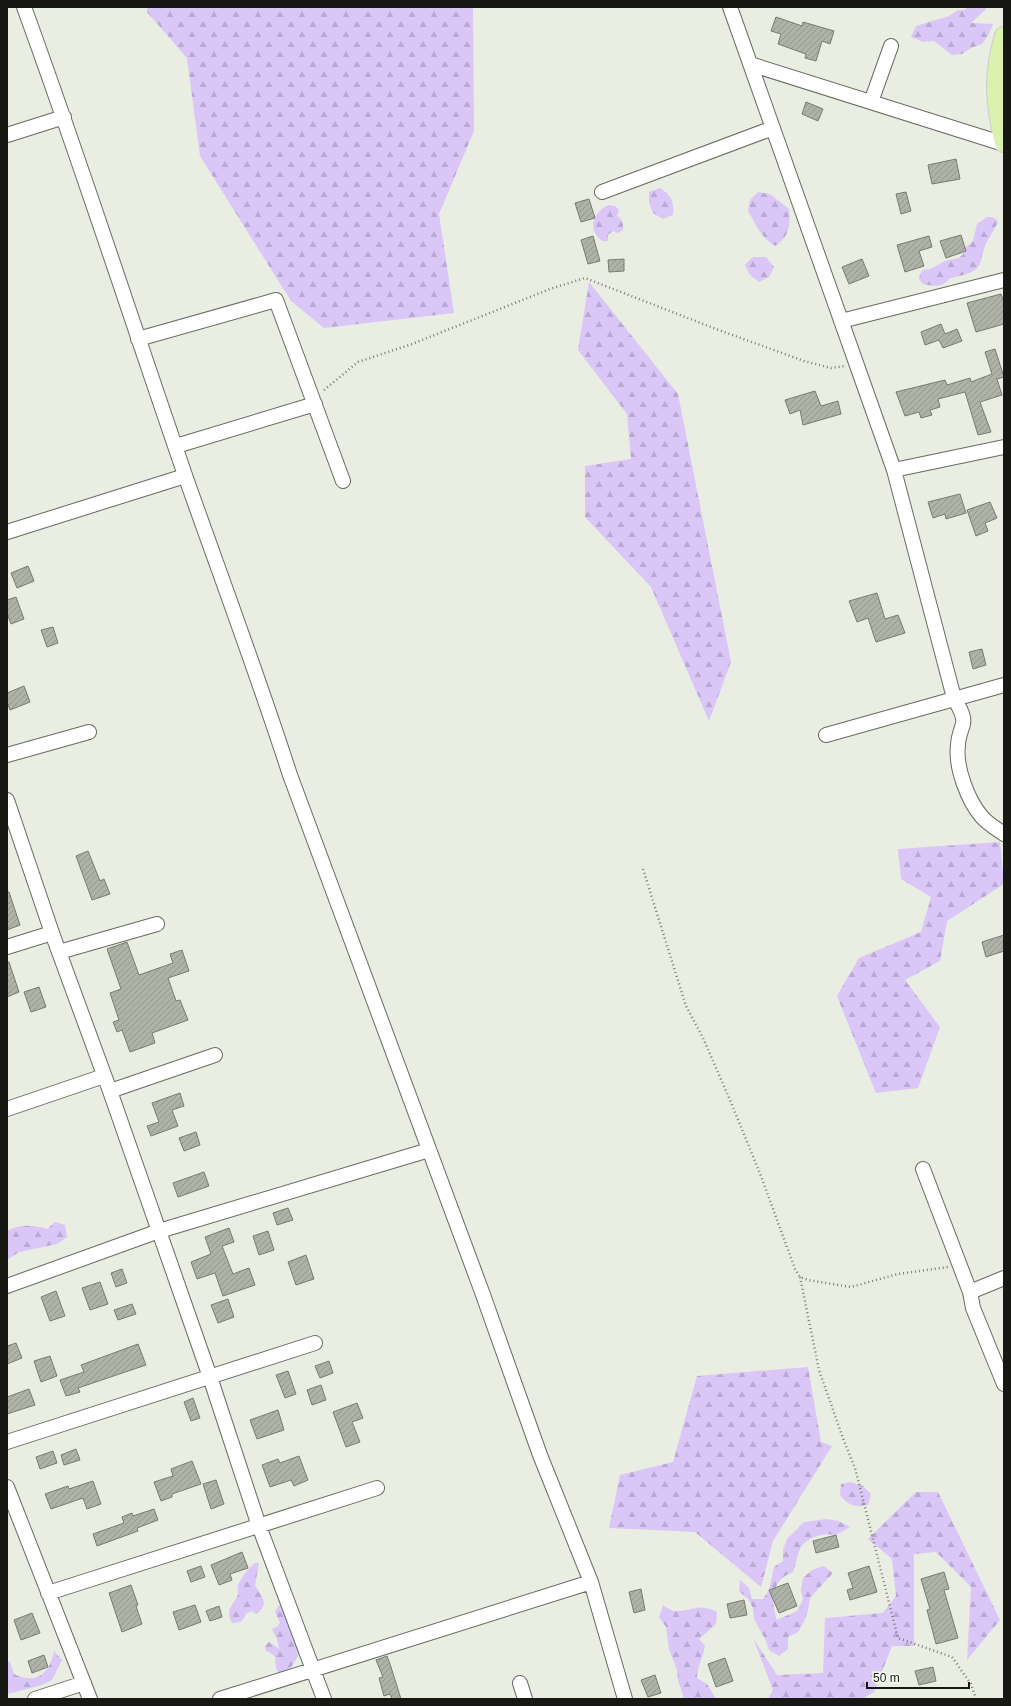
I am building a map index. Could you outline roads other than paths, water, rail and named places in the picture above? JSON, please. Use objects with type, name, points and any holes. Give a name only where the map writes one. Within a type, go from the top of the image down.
[{"type":"main road","points":[[1004,36],[995,81],[1004,144]]},
{"type":"street","points":[[24,7],[64,117],[138,339],[290,776],[429,1150],[540,1455],[590,1582],[625,1699]]},
{"type":"street","points":[[730,7],[894,470],[954,698],[962,716],[963,723],[957,754],[958,764],[968,795],[982,818],[1004,834]]},
{"type":"street","points":[[871,102],[891,46]]},
{"type":"street","points":[[750,64],[1004,144]]},
{"type":"street","points":[[7,135],[64,117]]},
{"type":"street","points":[[602,192],[773,128]]},
{"type":"street","points":[[841,320],[1004,280]]},
{"type":"street","points":[[138,339],[276,300],[343,481]]},
{"type":"street","points":[[176,446],[315,404]]},
{"type":"street","points":[[894,470],[1004,447]]},
{"type":"street","points":[[7,532],[185,476]]},
{"type":"street","points":[[826,735],[1004,685]]},
{"type":"street","points":[[7,755],[89,732]]},
{"type":"street","points":[[7,800],[52,933],[110,1091],[210,1377],[259,1526],[324,1699]]},
{"type":"street","points":[[59,952],[157,924]]},
{"type":"street","points":[[7,947],[52,933]]},
{"type":"street","points":[[110,1091],[215,1055]]},
{"type":"street","points":[[7,1110],[104,1076]]},
{"type":"street","points":[[7,1286],[159,1231],[429,1150]]},
{"type":"street","points":[[923,1169],[970,1292],[972,1308],[1004,1384]]},
{"type":"street","points":[[970,1292],[1004,1278]]},
{"type":"street","points":[[7,1442],[315,1343]]},
{"type":"street","points":[[7,1487],[10,1505],[48,1594],[90,1699]]},
{"type":"street","points":[[48,1594],[377,1488]]},
{"type":"street","points":[[220,1699],[590,1582]]},
{"type":"street","points":[[35,1699],[84,1683]]},
{"type":"street","points":[[520,1683],[525,1699]]}]
